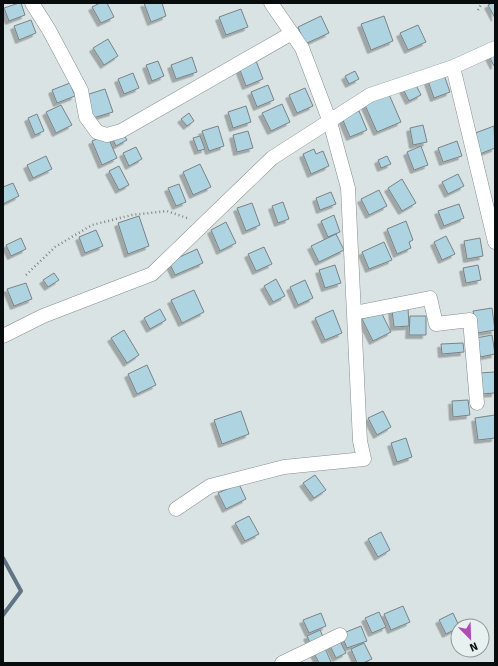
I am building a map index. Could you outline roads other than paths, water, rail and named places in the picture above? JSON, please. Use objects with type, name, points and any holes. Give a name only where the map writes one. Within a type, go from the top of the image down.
[{"type":"street","points":[[32,3],[49,30],[81,90],[86,117],[97,132],[107,135],[121,131],[292,33]]},
{"type":"street","points":[[176,509],[210,486],[284,467],[364,459],[360,440],[348,188],[330,122],[302,48],[271,3]]},
{"type":"street","points":[[3,336],[43,316],[152,274],[272,158],[370,95],[452,67],[495,48]]},
{"type":"street","points":[[452,67],[495,240]]},
{"type":"street","points":[[354,314],[430,298],[436,324],[470,320],[477,404]]},
{"type":"street","points":[[282,663],[340,635]]},
{"type":"waterway","points":[[3,558],[21,591],[3,615]]}]
